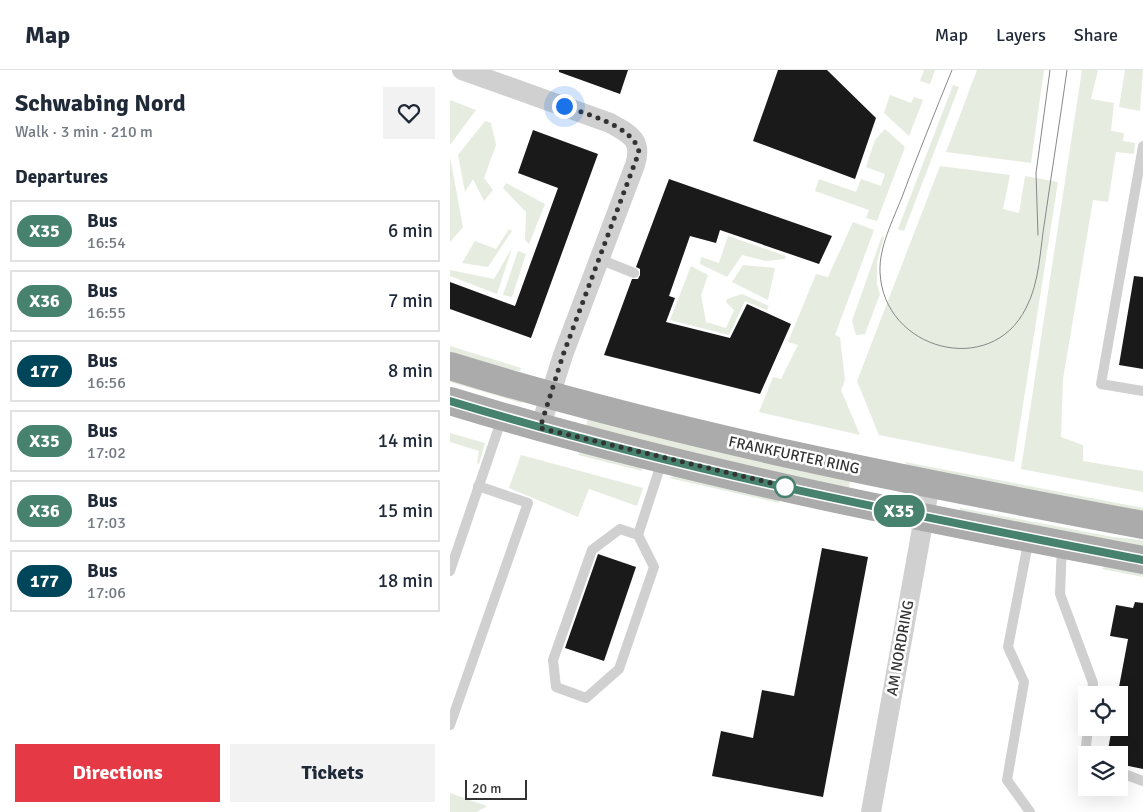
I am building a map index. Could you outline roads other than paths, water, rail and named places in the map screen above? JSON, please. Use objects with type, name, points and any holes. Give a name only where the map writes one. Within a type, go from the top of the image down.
[{"type":"main road","name":"FRANKFURTER RING","points":[[450,366],[549,397],[768,451],[1143,525]]},
{"type":"main road","points":[[450,401],[540,428],[663,458],[924,516],[1143,560]]},
{"type":"street","points":[[462,70],[602,120],[623,131],[635,142],[639,152],[549,397],[540,428]]},
{"type":"street","name":"AM NORDRING","points":[[871,812],[930,484]]},
{"type":"lane","points":[[1143,146],[1101,384],[1143,391]]},
{"type":"lane","points":[[599,259],[634,274]]},
{"type":"lane","points":[[450,571],[502,417]]},
{"type":"lane","points":[[638,535],[620,529],[592,550],[553,660],[556,687],[586,698],[619,668],[654,567],[638,535],[663,458]]},
{"type":"lane","points":[[450,725],[528,503],[478,486]]},
{"type":"lane","points":[[1029,537],[1008,646],[1024,682],[1006,780],[1030,812]]},
{"type":"lane","points":[[1062,544],[1060,594],[1093,686]]},
{"type":"lane","points":[[1128,775],[1143,781]]},
{"type":"tram line","points":[[952,70],[887,234],[880,263],[880,272],[886,299],[899,321],[918,336],[941,346],[965,348],[989,343],[1010,330],[1031,298],[1039,265],[1067,70]]},
{"type":"tram line","points":[[1038,235],[1036,173],[1050,70]]}]
